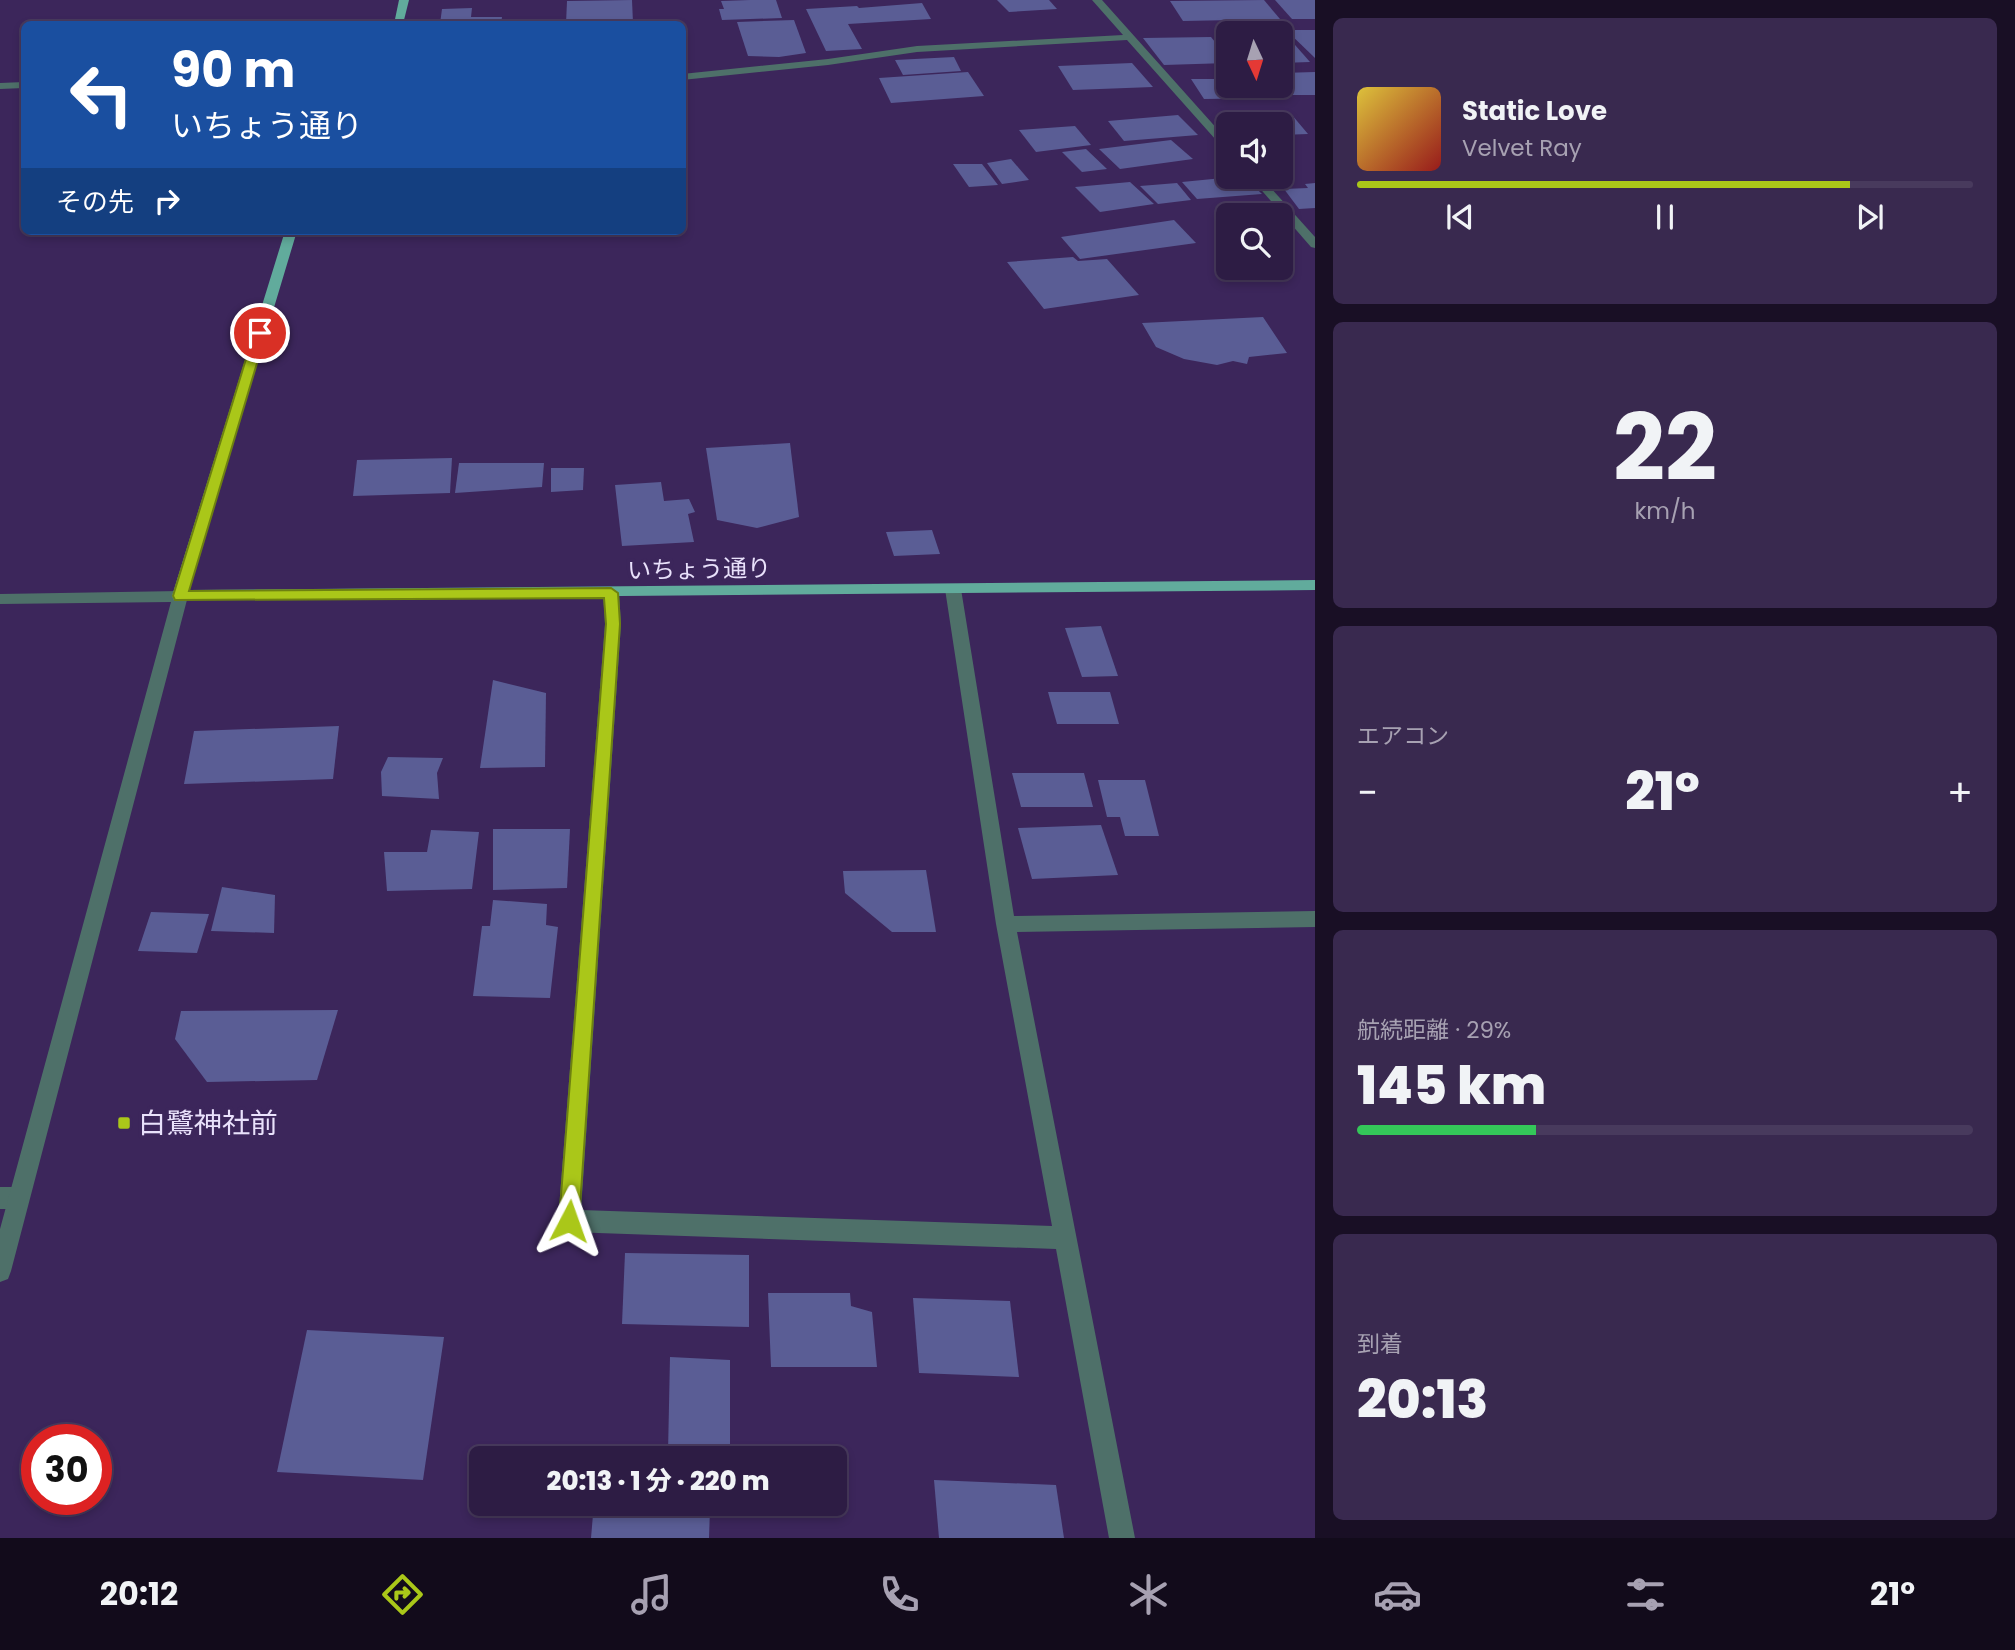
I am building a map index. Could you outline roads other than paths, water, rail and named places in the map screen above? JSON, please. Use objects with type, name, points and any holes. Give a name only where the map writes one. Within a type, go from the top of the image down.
[{"type":"main road","points":[[399,21],[404,0]]},
{"type":"main road","points":[[180,596],[290,235]]},
{"type":"main road","name":"いちょう通り","points":[[180,596],[1315,585]]},
{"type":"street","points":[[1097,0],[1216,134]]},
{"type":"street","points":[[686,77],[828,62],[917,49],[1130,37]]},
{"type":"street","points":[[0,86],[21,85]]},
{"type":"street","points":[[1266,189],[1315,244]]},
{"type":"street","points":[[953,589],[1006,924],[1122,1538]]},
{"type":"street","points":[[611,593],[613,624],[569,1221],[1066,1238]]},
{"type":"street","points":[[0,1271],[9,1198],[180,596]]},
{"type":"street","name":"いちょう通り","points":[[0,600],[180,596]]},
{"type":"street","points":[[1006,924],[1315,919]]},
{"type":"place","name":"白鷺神社前","points":[[124,1123]]}]
